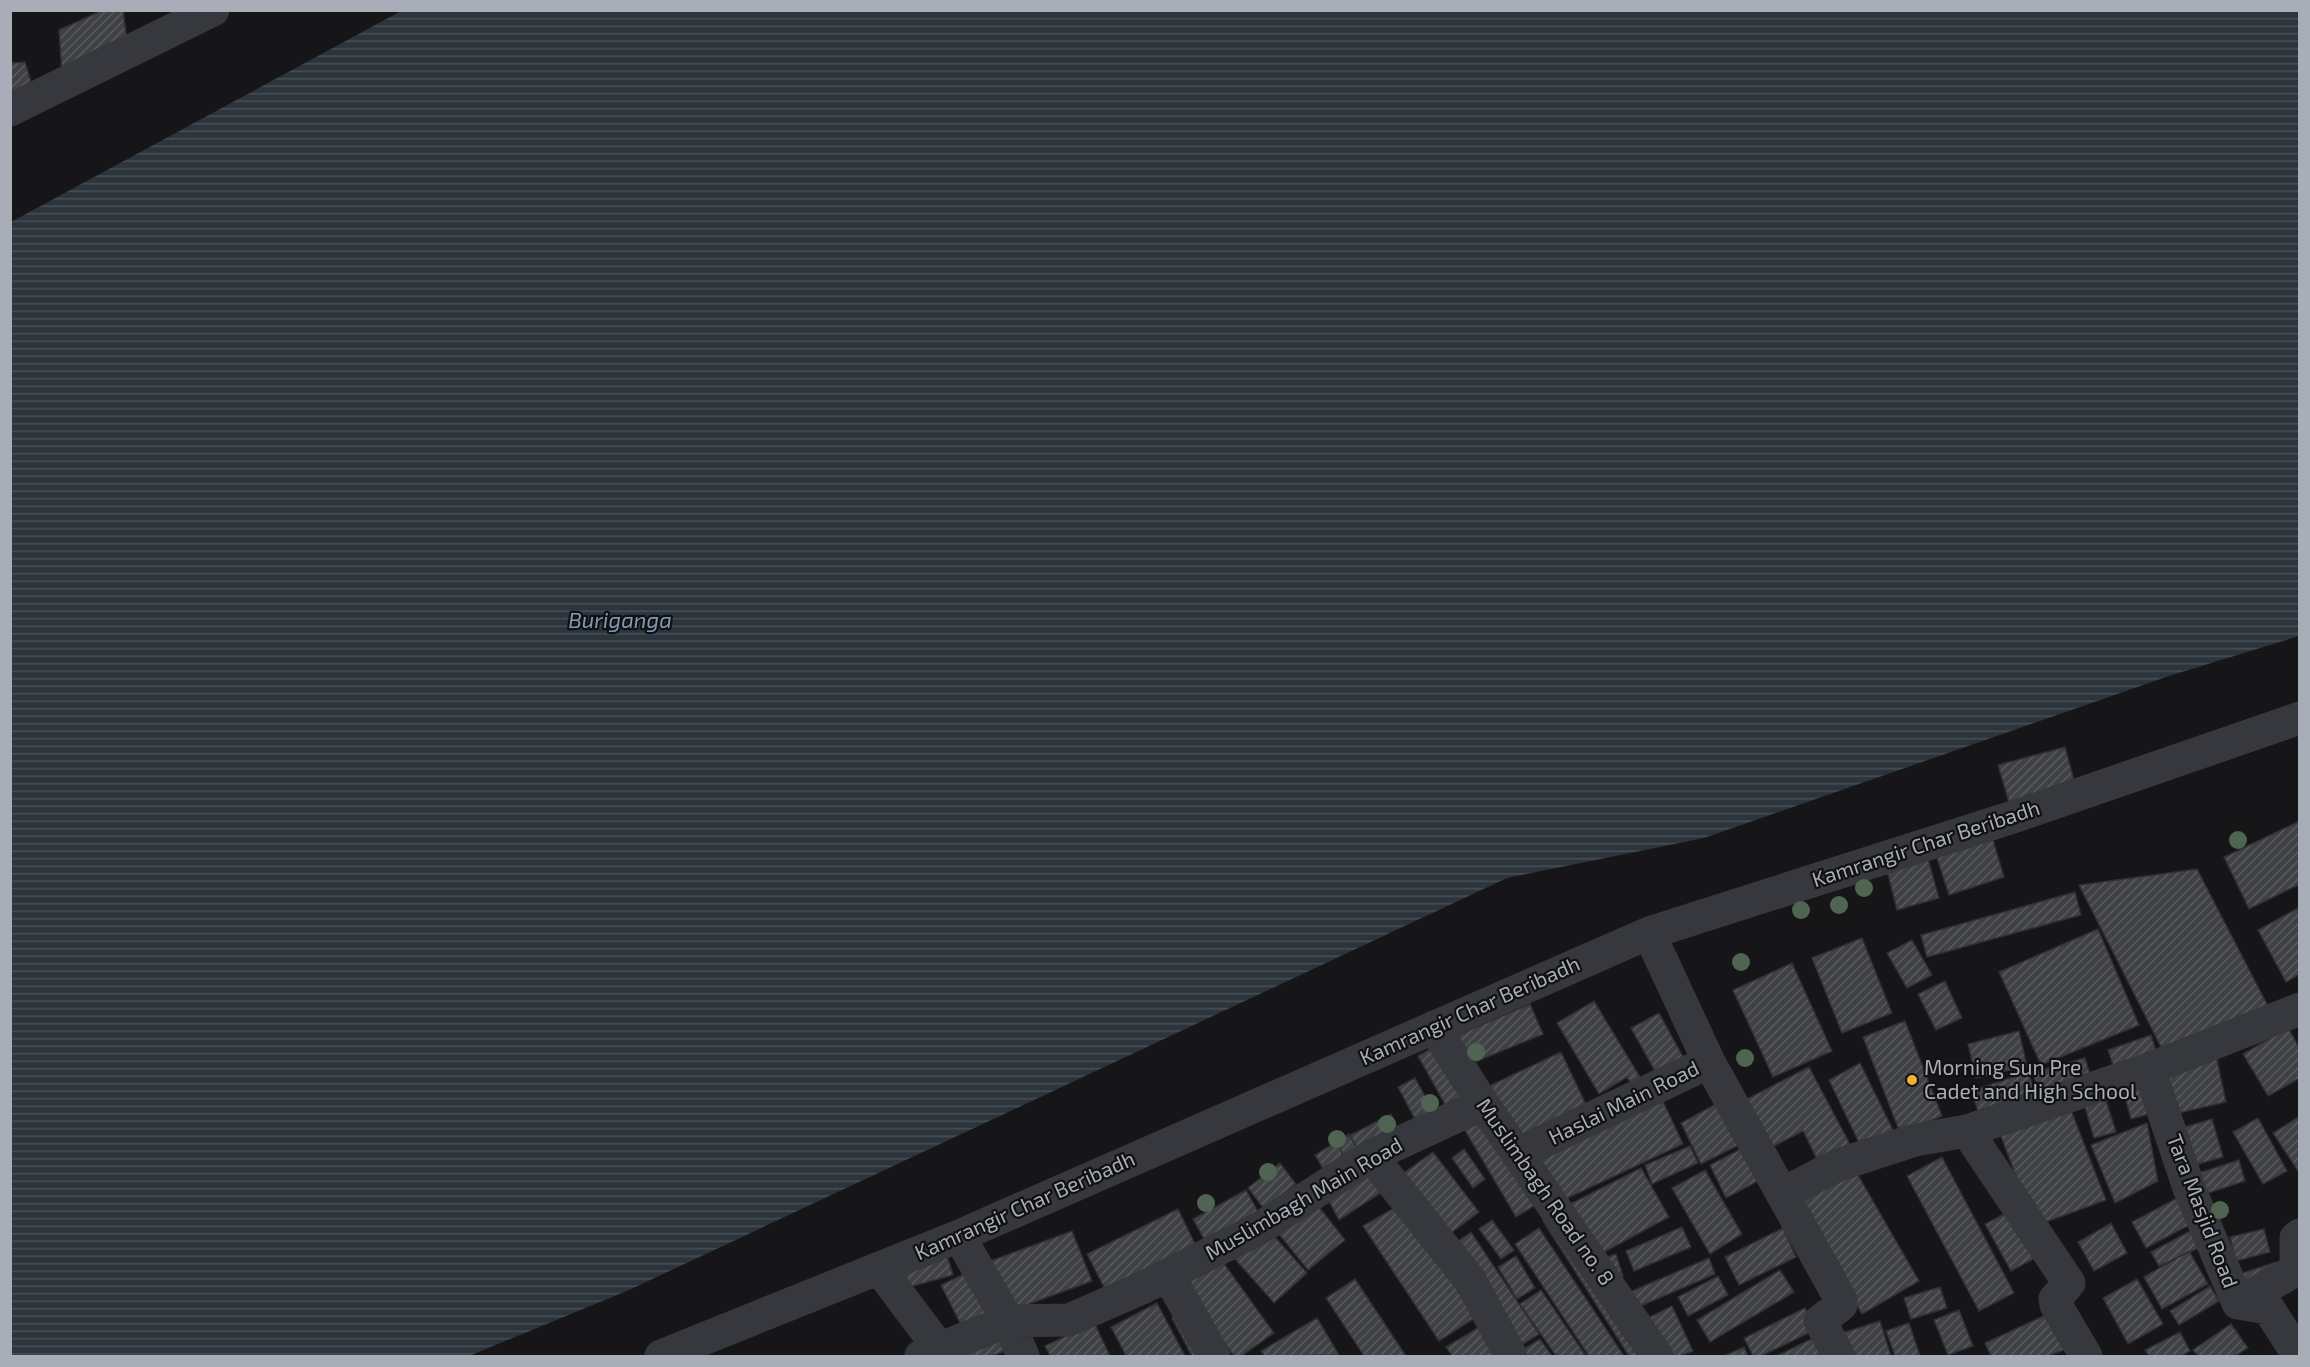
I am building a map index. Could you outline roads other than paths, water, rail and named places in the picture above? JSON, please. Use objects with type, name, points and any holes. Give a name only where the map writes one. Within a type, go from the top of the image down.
[{"type":"street","points":[[10,110],[213,10]]},
{"type":"street","name":"Kamrangir Char Beribadh","points":[[661,1356],[959,1236],[1648,933],[2013,817],[2300,718]]},
{"type":"street","points":[[1648,933],[1709,1062]]},
{"type":"street","points":[[1782,1194],[1838,1165],[1915,1140],[1967,1131],[2149,1069],[2300,1010]]},
{"type":"street","name":"Muslimbagh Road no. 8","points":[[1434,1027],[1483,1104],[1657,1356]]},
{"type":"street","name":"Haslai Main Road","points":[[1517,1154],[1709,1062],[1842,1303],[1820,1321],[1839,1356]]},
{"type":"street","name":"Tara Masjid Road","points":[[2149,1069],[2189,1188],[2238,1304],[2268,1308],[2298,1356]]},
{"type":"street","name":"Muslimbagh Main Road","points":[[936,1354],[1008,1321],[1070,1320],[1168,1275],[1260,1228],[1371,1156],[1483,1104]]},
{"type":"street","points":[[1967,1131],[2069,1283],[2055,1299],[2056,1305],[2086,1356]]},
{"type":"street","points":[[1371,1156],[1470,1280],[1511,1356]]},
{"type":"street","points":[[2238,1304],[2296,1270],[2296,1238],[2300,1235]]},
{"type":"street","points":[[959,1236],[1008,1321],[1023,1356]]},
{"type":"street","points":[[879,1268],[936,1354]]},
{"type":"street","points":[[1168,1275],[1214,1356]]},
{"type":"water","name":"Buriganga","points":[[403,10],[2299,11],[2299,636],[2172,675],[1704,838],[1507,878],[629,1290],[469,1356],[11,1356],[11,222]]},
{"type":"place","name":"Morning Sun Pre Cadet and High School","points":[[1912,1080]]}]
